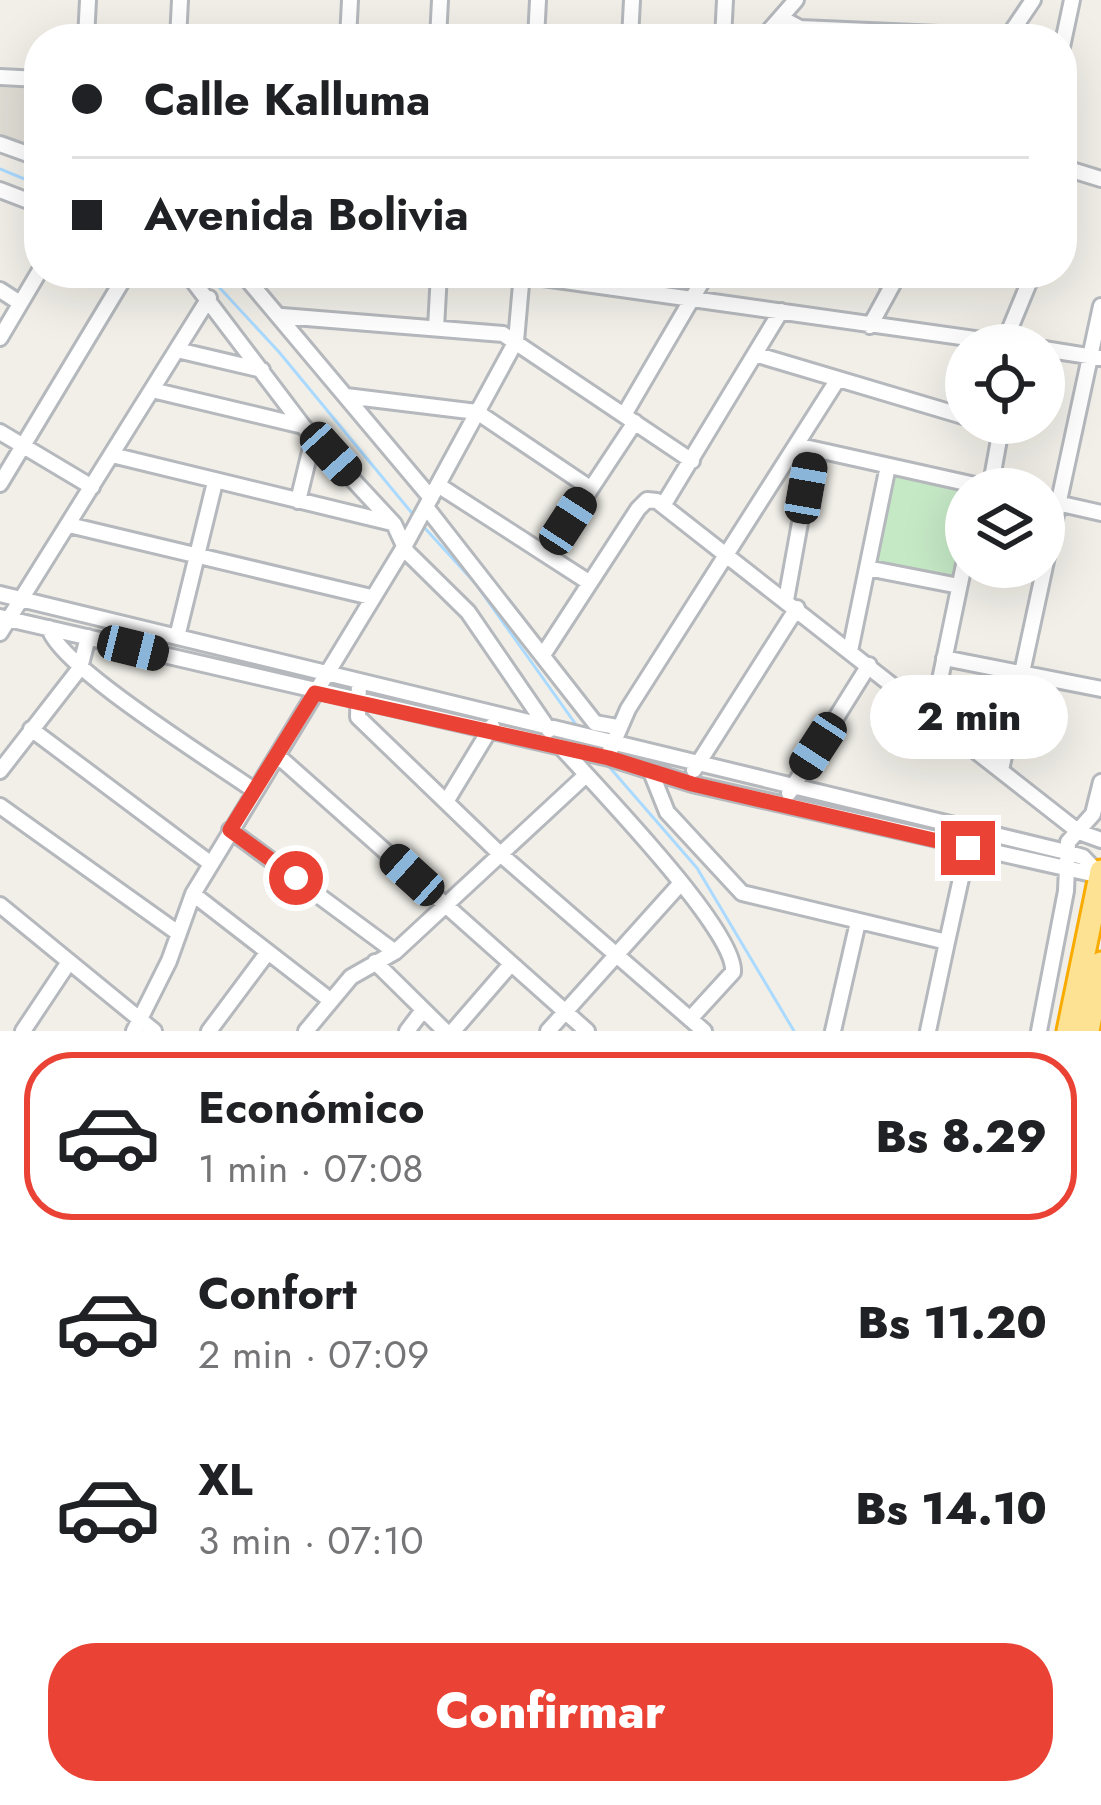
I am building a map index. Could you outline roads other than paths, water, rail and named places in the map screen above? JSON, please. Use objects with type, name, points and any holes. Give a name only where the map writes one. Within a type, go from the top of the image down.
[{"type":"highway","points":[[1088,1031],[1101,874]]},
{"type":"highway","points":[[1068,1031],[1092,962]]},
{"type":"street","points":[[0,338],[29,288]]},
{"type":"street","points":[[0,484],[118,288]]},
{"type":"street","points":[[200,288],[308,431],[394,524],[404,547],[468,612],[550,731]]},
{"type":"street","points":[[256,288],[432,497],[595,722],[617,727]]},
{"type":"street","points":[[436,328],[438,288]]},
{"type":"street","points":[[137,1026],[210,862],[404,547],[516,341],[521,288]]},
{"type":"street","points":[[622,288],[945,336]]},
{"type":"street","points":[[547,555],[630,419],[699,288]]},
{"type":"street","points":[[871,326],[891,288]]},
{"type":"street","points":[[1017,324],[1027,288]]},
{"type":"street","points":[[0,290],[20,303]]},
{"type":"street","points":[[0,633],[5,618],[22,600],[209,298]]},
{"type":"street","points":[[1062,468],[1096,358],[1101,306]]},
{"type":"street","points":[[664,504],[781,311]]},
{"type":"street","points":[[282,316],[436,328],[516,341],[692,460]]},
{"type":"street","points":[[177,350],[262,370]]},
{"type":"street","points":[[1065,353],[1096,358]]},
{"type":"street","points":[[758,355],[945,411]]},
{"type":"street","points":[[606,748],[728,554],[806,448],[838,380]]},
{"type":"street","points":[[152,390],[308,431]]},
{"type":"street","points":[[346,396],[477,412],[590,488]]},
{"type":"street","points":[[298,501],[308,431]]},
{"type":"street","points":[[0,432],[92,487]]},
{"type":"street","points":[[806,448],[945,479]]},
{"type":"street","points":[[692,784],[695,762],[792,604],[806,448]]},
{"type":"street","points":[[112,455],[394,524]]},
{"type":"street","points":[[850,651],[889,466]]},
{"type":"street","points":[[177,638],[215,482]]},
{"type":"street","points":[[432,497],[547,555],[590,583]]},
{"type":"street","points":[[543,655],[643,503],[664,504],[1079,832],[1101,840]]},
{"type":"street","points":[[1065,505],[1101,513]]},
{"type":"street","points":[[69,525],[370,597]]},
{"type":"street","points":[[867,568],[945,583]]},
{"type":"street","points":[[932,718],[959,588]]},
{"type":"street","points":[[1001,770],[1037,588]]},
{"type":"street","points":[[0,594],[494,715],[550,731],[586,753],[606,748],[651,772],[692,784],[1066,870],[1101,874]]},
{"type":"street","points":[[5,618],[355,704],[490,732],[695,762],[1066,852],[1084,857],[1101,874]]},
{"type":"street","points":[[49,628],[53,642],[80,668],[256,791]]},
{"type":"street","points":[[0,770],[80,668],[88,637]]},
{"type":"street","points":[[944,658],[1101,689]]},
{"type":"street","points":[[785,806],[792,785],[868,665]]},
{"type":"street","points":[[359,682],[358,717],[499,853],[704,1031]]},
{"type":"street","points":[[446,802],[490,732],[494,715]]},
{"type":"street","points":[[31,729],[210,862]]},
{"type":"street","points":[[567,742],[586,775],[718,931],[734,965],[690,1019]]},
{"type":"street","points":[[278,756],[587,1031]]},
{"type":"street","points":[[651,772],[667,812],[730,884],[749,895],[947,942]]},
{"type":"street","points":[[306,1031],[351,976],[395,952],[586,775]]},
{"type":"street","points":[[1039,1031],[1066,852],[1094,814],[1101,782]]},
{"type":"street","points":[[0,806],[178,933]]},
{"type":"street","points":[[230,830],[395,952]]},
{"type":"street","points":[[928,1031],[972,831]]},
{"type":"street","points":[[548,1031],[681,883]]},
{"type":"street","points":[[193,894],[330,1000]]},
{"type":"street","points":[[0,905],[137,1026],[154,1031]]},
{"type":"street","points":[[833,1031],[858,922]]},
{"type":"street","points":[[209,1031],[268,952]]},
{"type":"street","points":[[1053,957],[1092,962]]},
{"type":"street","points":[[23,1031],[69,962]]},
{"type":"street","points":[[375,962],[449,1031],[511,964]]},
{"type":"street","points":[[407,1031],[423,1010]]},
{"type":"waterway","points":[[0,169],[24,179]]},
{"type":"waterway","points":[[220,288],[416,518]]},
{"type":"waterway","points":[[422,525],[475,583],[577,726]]},
{"type":"waterway","points":[[605,762],[697,868],[794,1031]]}]
